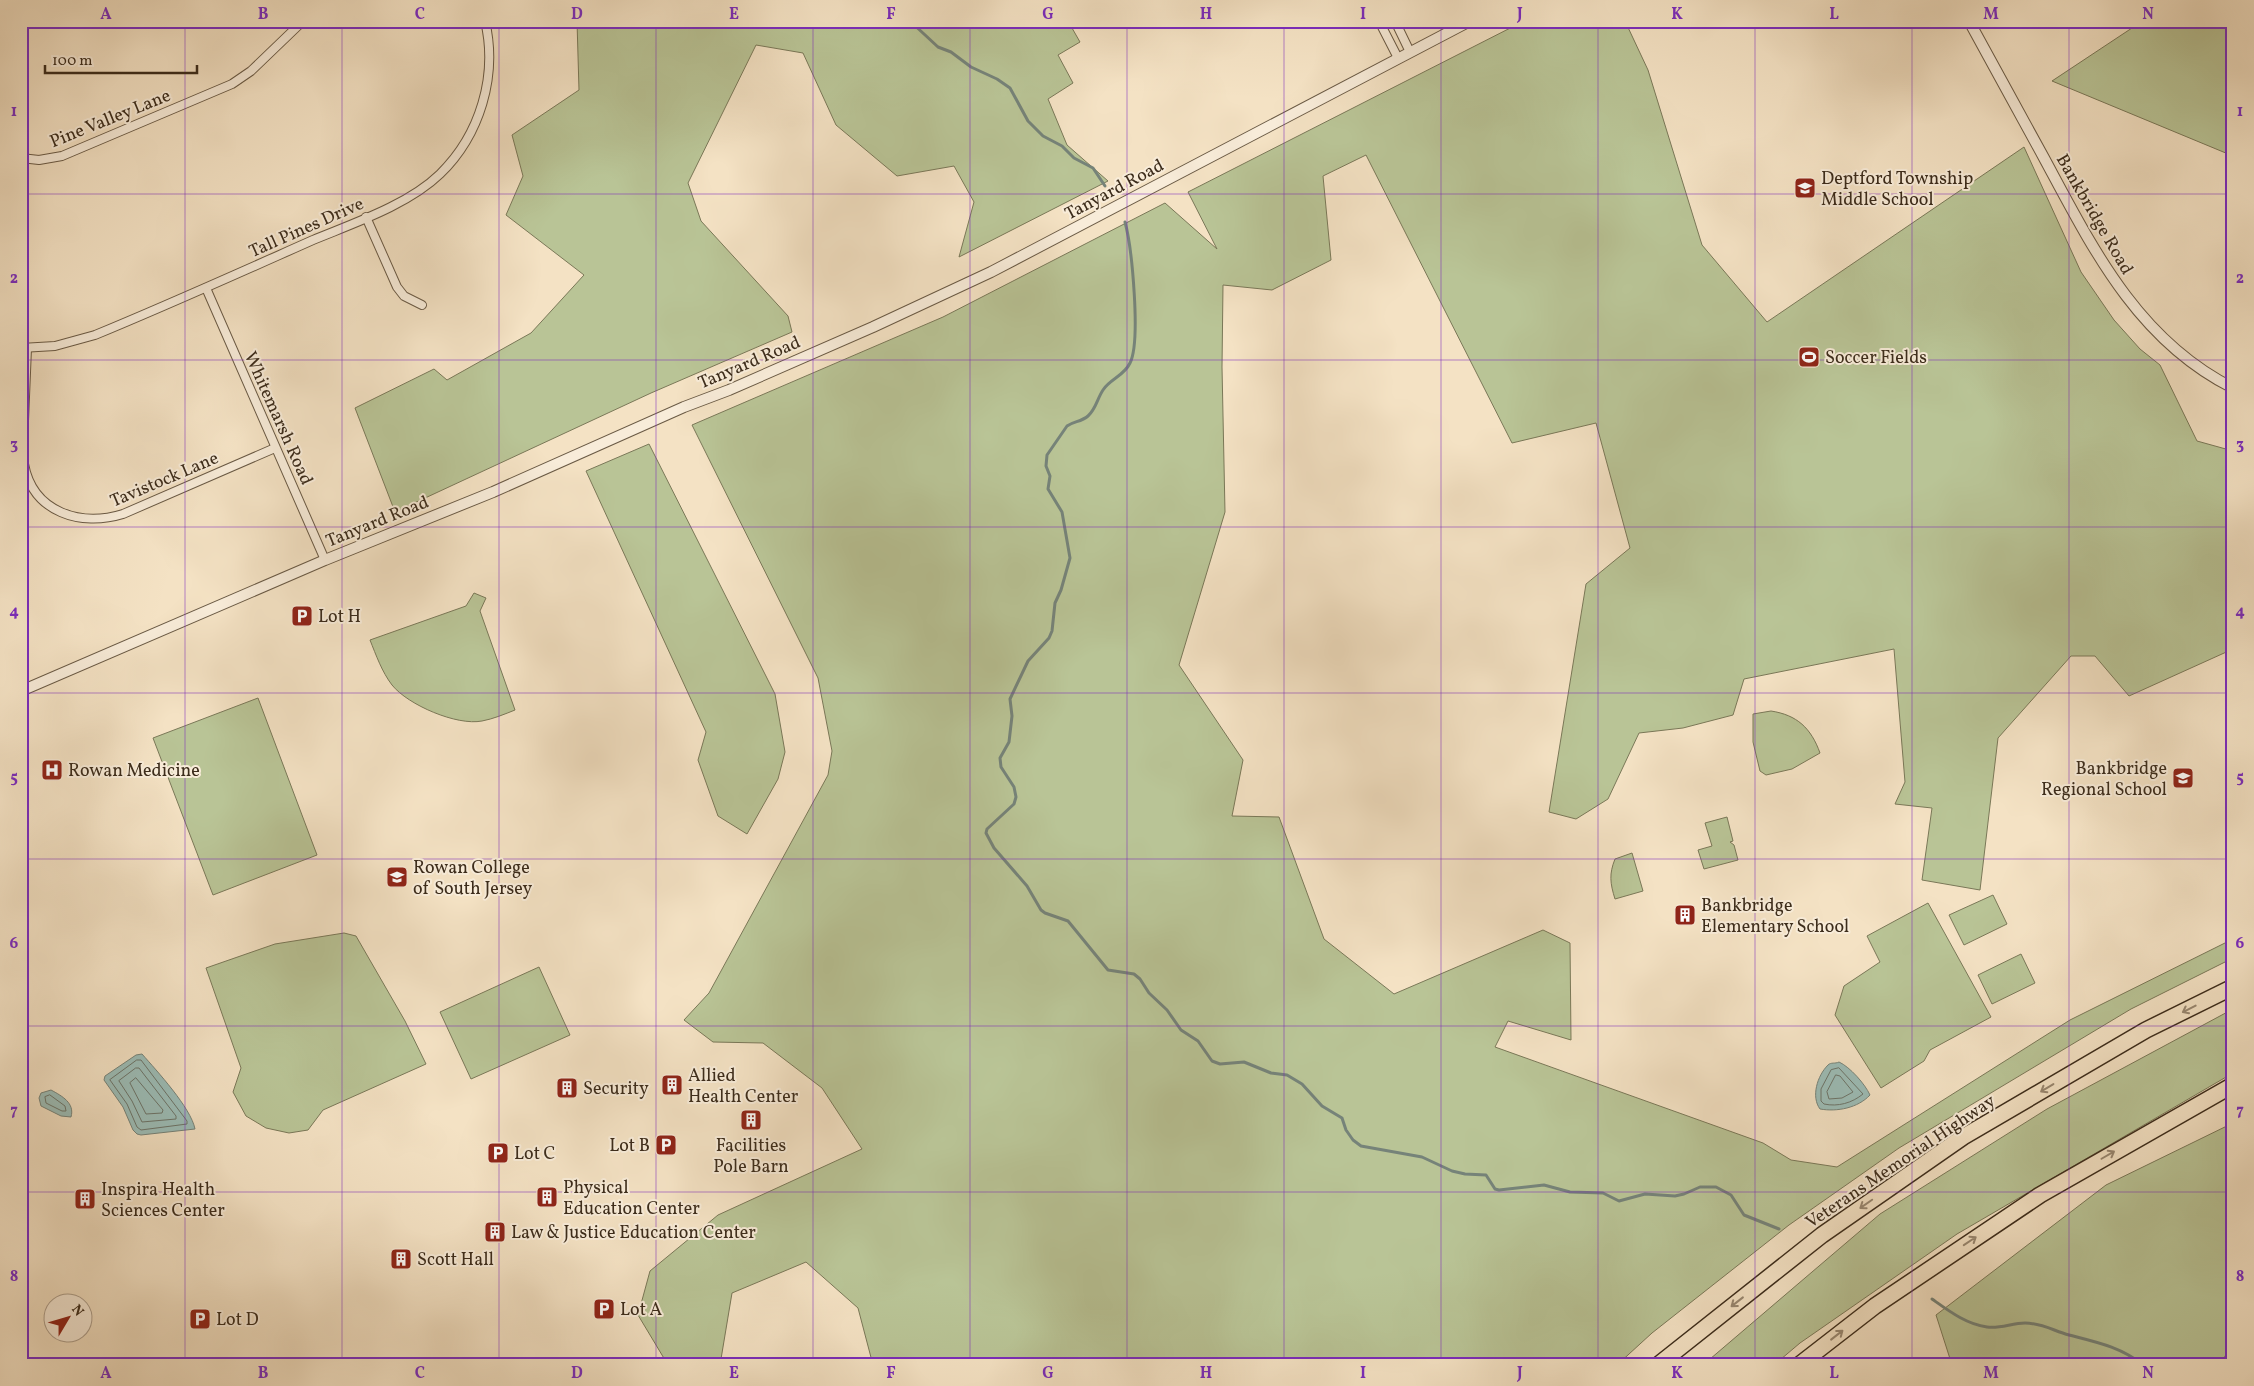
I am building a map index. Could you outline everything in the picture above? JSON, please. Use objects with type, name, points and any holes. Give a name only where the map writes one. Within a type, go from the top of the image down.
[{"type":"highway","name":"Veterans Memorial Highway","points":[[1658,1365],[1808,1245],[1963,1137],[2146,1030],[2233,987]]},
{"type":"highway","points":[[1799,1365],[1875,1306],[2040,1195],[2233,1085]]},
{"type":"street","name":"Pine Valley Lane","points":[[21,158],[39,160],[62,156],[232,84],[251,71],[303,21]]},
{"type":"street","name":"Tall Pines Drive","points":[[24,348],[55,346],[82,340],[206,288],[366,217],[412,195],[430,183],[448,165],[465,143],[479,114],[485,91],[489,50],[485,21]]},
{"type":"street","points":[[1379,21],[1398,58]]},
{"type":"street","points":[[1395,21],[1410,52]]},
{"type":"street","name":"Tanyard Road","points":[[21,691],[325,560],[493,492],[684,407],[729,390],[873,327],[991,272],[1470,21]]},
{"type":"street","name":"Bankbridge Road","points":[[1969,21],[2109,275],[2140,316],[2166,341],[2188,360],[2233,388]]},
{"type":"street","points":[[366,217],[397,287],[404,296],[422,306]]},
{"type":"street","name":"Whitemarsh Road","points":[[206,288],[325,560]]},
{"type":"street","name":"Tavistock Lane","points":[[24,348],[24,465],[38,493],[64,514],[90,520],[115,516],[275,448]]},
{"type":"green space","points":[[577,21],[1068,21],[1080,42],[1058,55],[1073,83],[1048,99],[1067,145],[1108,181],[959,257],[974,202],[954,166],[897,176],[836,125],[803,53],[756,45],[688,183],[701,221],[788,316],[792,332],[651,393],[395,512],[355,408],[434,369],[447,380],[531,333],[584,275],[506,215],[523,176],[512,135],[579,90]]},
{"type":"green space","points":[[1524,21],[1625,21],[1648,70],[1702,245],[1767,322],[2024,147],[2081,272],[2114,320],[2140,349],[2160,365],[2197,441],[2233,451],[2233,649],[2129,696],[2095,656],[2071,656],[1998,738],[1980,890],[1922,880],[1932,808],[1895,804],[1905,782],[1894,649],[1744,679],[1733,715],[1683,728],[1639,733],[1608,799],[1576,819],[1549,812],[1586,584],[1630,548],[1596,423],[1512,443],[1366,155],[1323,176],[1331,260],[1272,290],[1223,285],[1222,367],[1225,512],[1179,665],[1243,760],[1232,816],[1279,817],[1324,939],[1394,994],[1543,930],[1570,943],[1571,1040],[1508,1021],[1495,1047],[1763,1143],[1791,1160],[1837,1167],[2070,1020],[2233,939],[2233,958],[2131,1009],[1899,1148],[1789,1225],[1652,1333],[1617,1365],[873,1365],[858,1308],[806,1262],[732,1293],[720,1365],[668,1365],[638,1315],[650,1271],[718,1215],[862,1149],[822,1088],[763,1043],[713,1042],[684,1020],[709,993],[828,775],[832,751],[818,678],[692,425],[943,317],[1165,203],[1217,249],[1188,192]]},
{"type":"green space","points":[[2135,26],[2233,28],[2233,156],[2052,81]]},
{"type":"green space","points":[[649,444],[775,694],[785,752],[778,779],[747,834],[718,816],[698,760],[706,732],[586,471]]},
{"type":"green space","points":[[474,593],[486,598],[480,611],[515,710],[490,719],[472,722],[447,717],[434,712],[409,700],[399,692],[385,675],[370,640],[466,606]]},
{"type":"green space","points":[[258,698],[317,855],[213,895],[153,738]]},
{"type":"green space","points":[[1771,711],[1796,719],[1802,724],[1812,736],[1820,753],[1792,769],[1766,775],[1760,771],[1753,742],[1753,714]]},
{"type":"green space","points":[[1727,817],[1733,841],[1730,842],[1734,845],[1738,860],[1704,869],[1698,850],[1712,846],[1705,823]]},
{"type":"green space","points":[[1632,853],[1643,891],[1615,899],[1611,879],[1615,859]]},
{"type":"green space","points":[[1993,895],[2007,924],[1964,945],[1949,915]]},
{"type":"green space","points":[[1928,903],[1991,1017],[1930,1050],[1924,1061],[1881,1088],[1835,1015],[1844,986],[1880,962],[1867,936]]},
{"type":"green space","points":[[344,933],[356,936],[405,1021],[426,1064],[323,1110],[308,1130],[289,1133],[266,1128],[246,1116],[233,1092],[241,1068],[206,968],[275,944]]},
{"type":"green space","points":[[2021,954],[2035,983],[1992,1004],[1978,975]]},
{"type":"green space","points":[[539,967],[570,1035],[471,1079],[440,1012]]},
{"type":"green space","points":[[2233,1009],[2233,1073],[1957,1234],[1800,1343],[1774,1365],[1703,1365],[1880,1214],[2047,1109]]},
{"type":"green space","points":[[2233,1123],[2233,1342],[2224,1358],[2233,1362],[2233,1365],[1952,1365],[1936,1315],[2106,1185]]},
{"type":"water","points":[[142,1054],[180,1101],[192,1120],[195,1129],[141,1135],[133,1130],[123,1107],[104,1080],[105,1076],[136,1055]]},
{"type":"water","points":[[1839,1062],[1857,1076],[1870,1095],[1860,1103],[1847,1108],[1820,1109],[1816,1099],[1818,1081],[1828,1065]]},
{"type":"water","points":[[51,1090],[67,1100],[72,1112],[71,1117],[61,1116],[41,1106],[39,1098],[41,1093]]},
{"type":"waterway","points":[[910,21],[938,47],[951,52],[971,67],[997,79],[1010,88],[1028,121],[1043,136],[1062,146],[1074,158],[1093,168],[1105,186]]},
{"type":"waterway","points":[[1125,222],[1134,294],[1135,335],[1133,352],[1130,363],[1121,374],[1106,386],[1091,413],[1067,426],[1047,455],[1046,466],[1050,476],[1048,489],[1062,512],[1070,558],[1061,590],[1055,603],[1052,631],[1049,638],[1028,661],[1010,699],[1012,716],[1009,742],[1000,758],[1001,767],[1014,787],[1016,797],[1014,804],[987,829],[986,833],[994,848],[1027,886],[1041,910],[1068,921],[1108,970],[1134,974],[1140,979],[1149,993],[1167,1010],[1181,1030],[1198,1041],[1212,1061],[1220,1064],[1244,1062],[1271,1073],[1287,1075],[1302,1084],[1322,1106],[1342,1118],[1346,1130],[1353,1140],[1361,1146],[1422,1157],[1452,1171],[1486,1175],[1495,1189],[1499,1190],[1544,1185],[1570,1192],[1603,1193],[1619,1201],[1645,1194],[1675,1196],[1700,1187],[1716,1187],[1731,1195],[1744,1215],[1779,1229]]},
{"type":"waterway","points":[[1932,1299],[1972,1323],[1992,1327],[2020,1323],[2037,1324],[2108,1346],[2126,1354],[2143,1365]]},
{"type":"place","name":"Deptford Township Middle School","points":[[1805,188]]},
{"type":"place","name":"Soccer Fields","points":[[1809,357]]},
{"type":"place","name":"Lot H","points":[[302,616]]},
{"type":"place","name":"Rowan Medicine","points":[[52,770]]},
{"type":"place","name":"Bankbridge Regional School","points":[[2183,778]]},
{"type":"place","name":"Rowan College of South Jersey","points":[[397,877]]},
{"type":"place","name":"Bankbridge Elementary School","points":[[1685,915]]},
{"type":"place","name":"Allied Health Center","points":[[672,1085]]},
{"type":"place","name":"Security","points":[[567,1088]]},
{"type":"place","name":"Facilities Pole Barn","points":[[751,1120]]},
{"type":"place","name":"Lot B","points":[[666,1145]]},
{"type":"place","name":"Lot C","points":[[498,1153]]},
{"type":"place","name":"Physical Education Center","points":[[547,1197]]},
{"type":"place","name":"Inspira Health Sciences Center","points":[[85,1199]]},
{"type":"place","name":"Law & Justice Education Center","points":[[495,1232]]},
{"type":"place","name":"Scott Hall","points":[[401,1259]]},
{"type":"place","name":"Lot A","points":[[604,1309]]},
{"type":"place","name":"Lot D","points":[[200,1319]]}]
